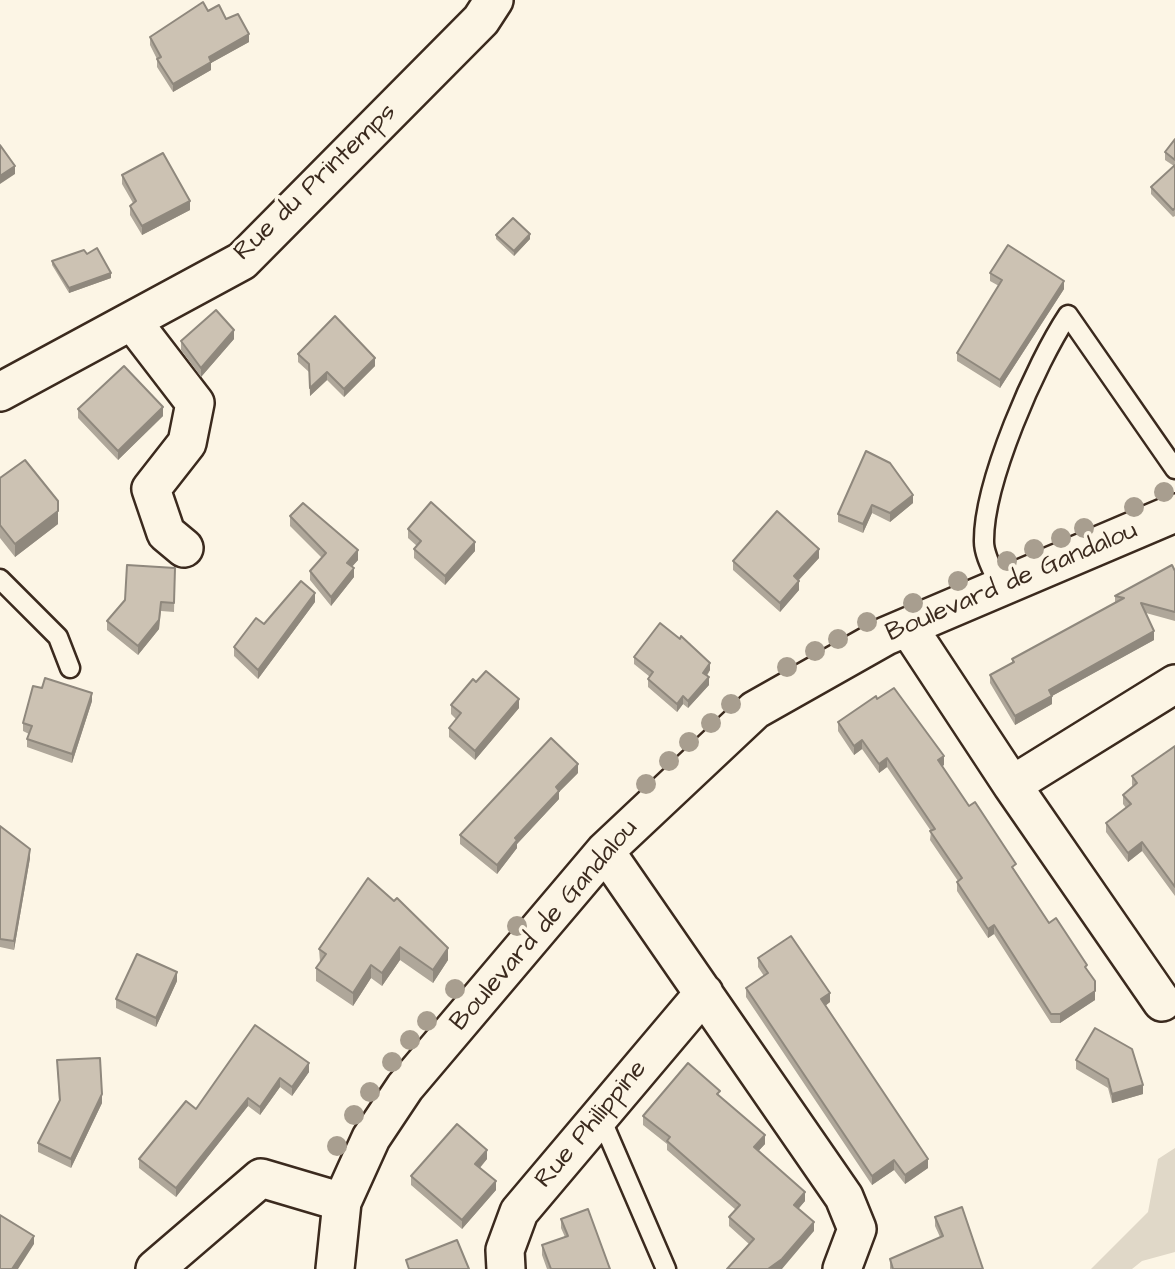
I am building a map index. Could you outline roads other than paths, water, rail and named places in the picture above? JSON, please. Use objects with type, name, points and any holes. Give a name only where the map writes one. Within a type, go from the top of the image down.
[{"type":"street","name":"Rue du Printemps","points":[[0,392],[242,261],[481,20],[494,0]]},
{"type":"street","points":[[132,321],[195,403],[187,443],[151,489],[166,533],[184,548]]},
{"type":"street","name":"Boulevard de Gandalou","points":[[335,1269],[337,1220],[342,1202],[371,1138],[405,1087],[605,851],[755,710],[908,626],[1175,513]]},
{"type":"street","points":[[908,626],[1012,785],[1162,1002]]},
{"type":"street","points":[[1012,785],[1175,684]]},
{"type":"street","points":[[605,851],[845,1197],[857,1229],[842,1269]]},
{"type":"street","name":"Rue Philippine","points":[[506,1269],[505,1250],[519,1212],[704,993]]},
{"type":"street","points":[[155,1269],[261,1178],[342,1202]]},
{"type":"lane","points":[[1000,587],[984,543],[993,482],[1046,347],[1068,315],[1175,469]]},
{"type":"lane","points":[[0,579],[58,637],[70,668]]},
{"type":"lane","points":[[600,1116],[666,1269]]}]
